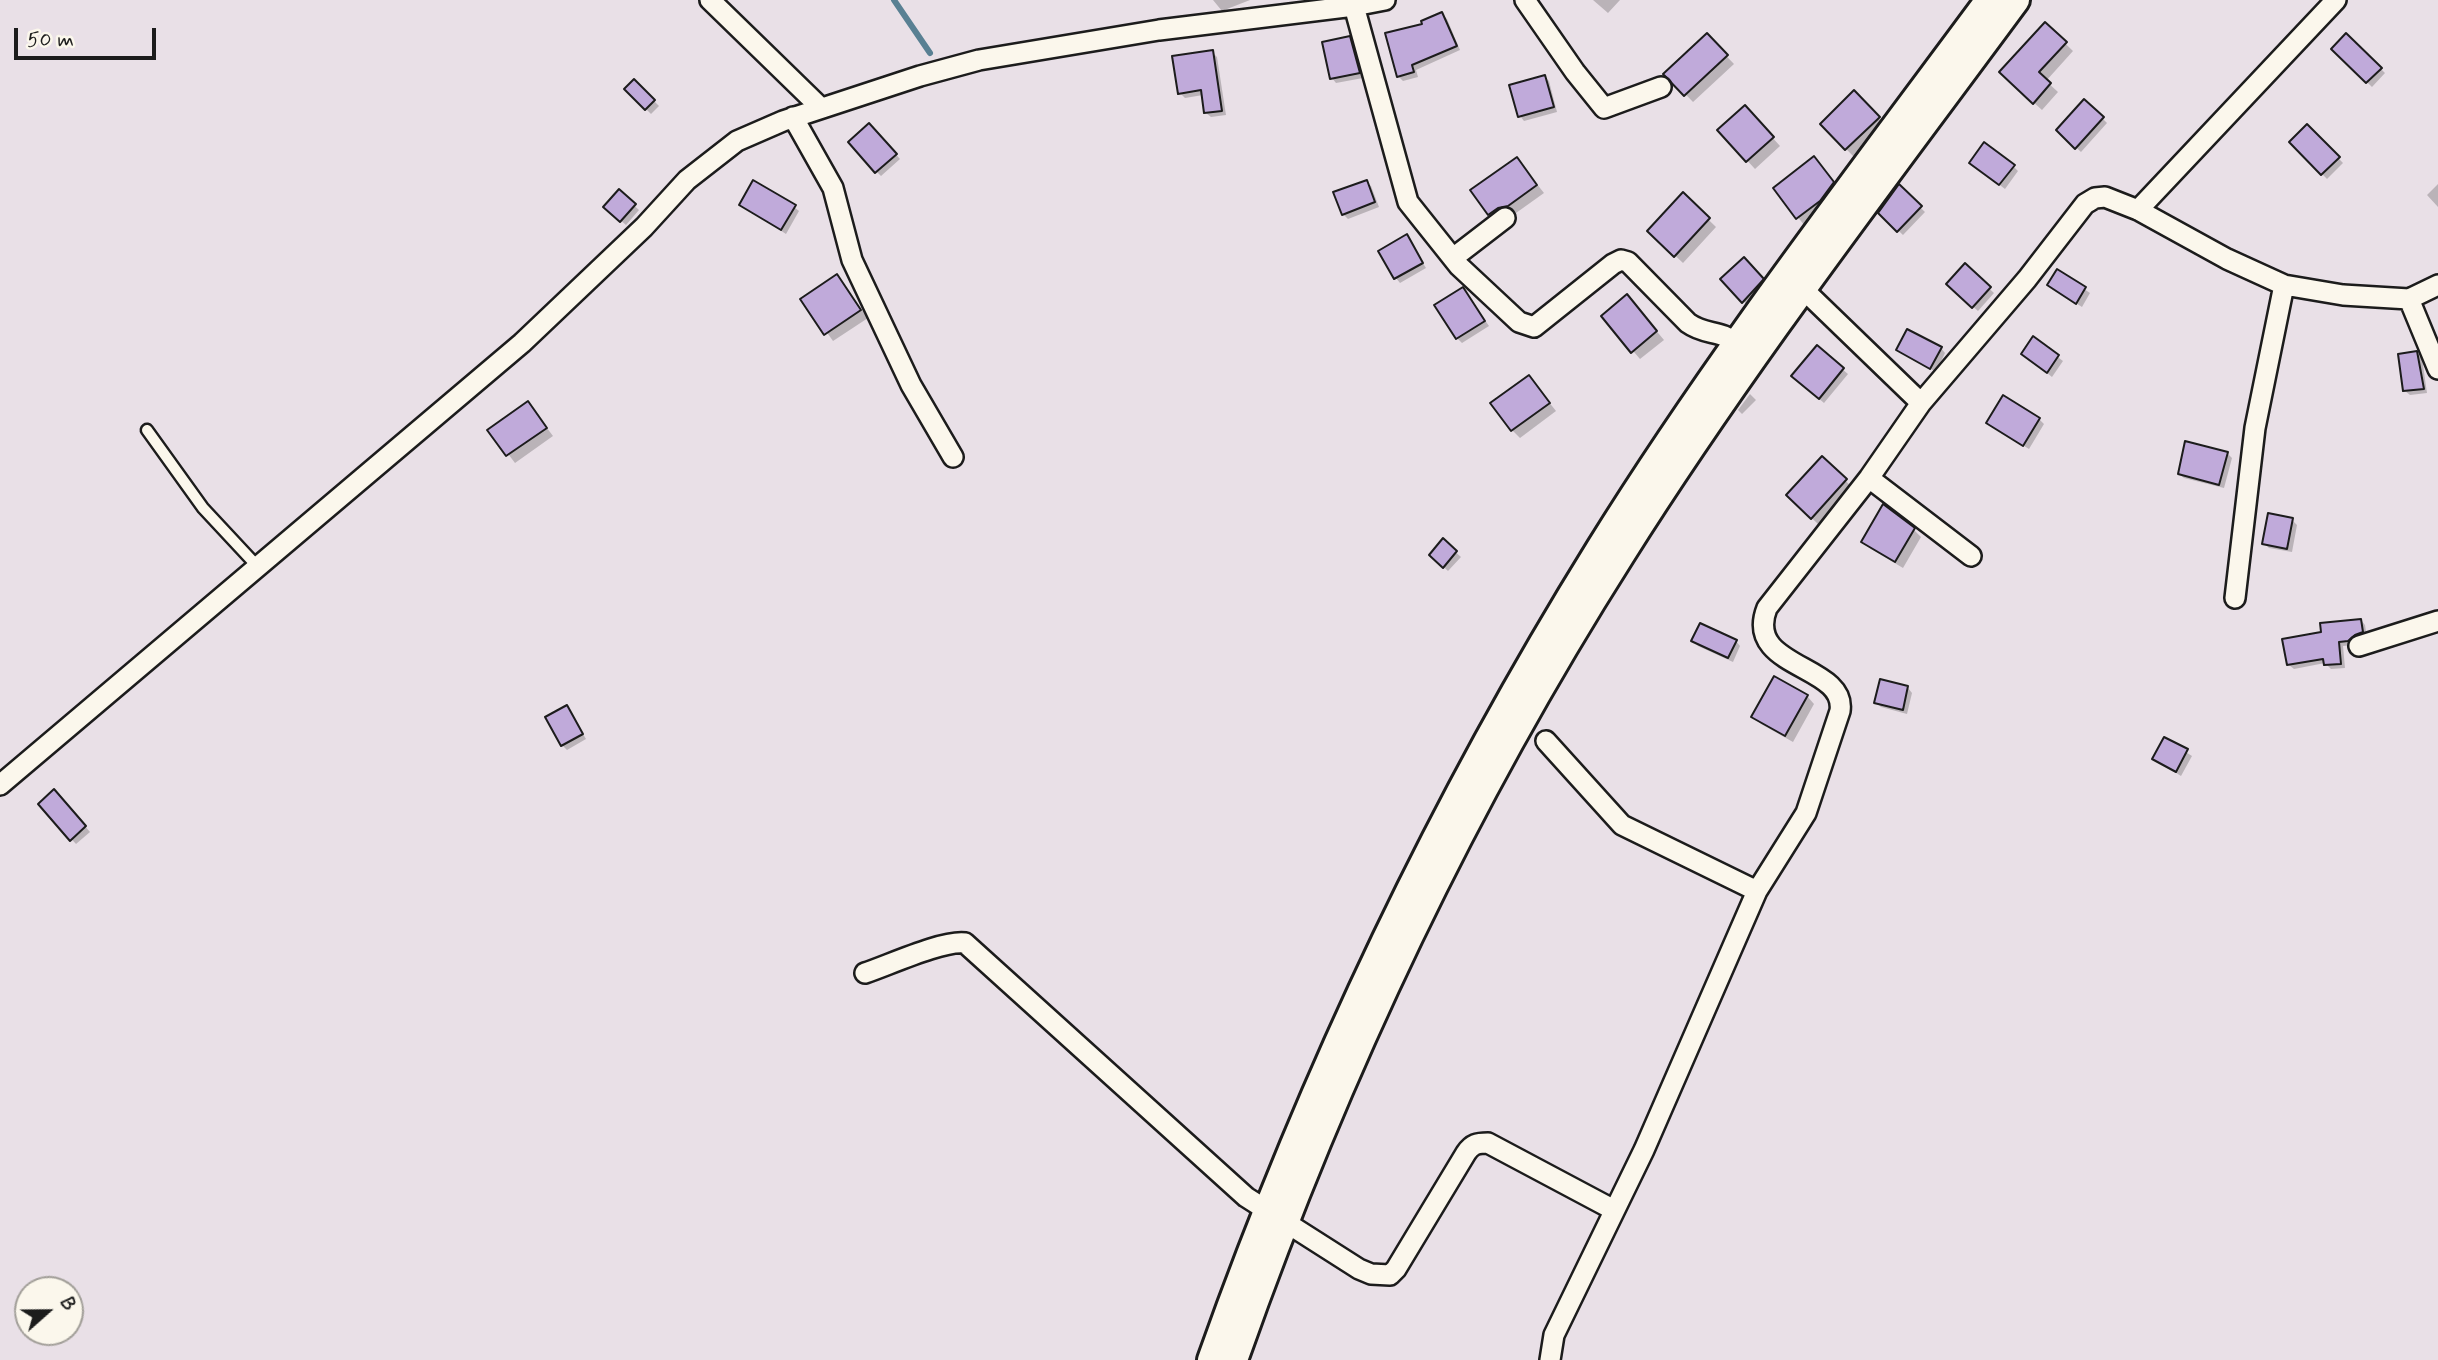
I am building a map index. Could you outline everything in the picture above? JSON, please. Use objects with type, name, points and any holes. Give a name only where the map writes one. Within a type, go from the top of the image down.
[{"type":"main road","points":[[1234,1360],[1275,1217],[1353,1005],[1445,818],[1546,635],[1657,458],[1736,344],[1989,0]]},
{"type":"main road","points":[[1211,1360],[1275,1217],[1331,1109],[1417,920],[1513,736],[1578,624],[1668,481],[1734,384],[2016,0]]},
{"type":"street","points":[[710,0],[821,108]]},
{"type":"street","points":[[0,785],[523,342],[644,227],[687,180],[737,141],[793,117],[979,60],[1158,30],[1385,0]]},
{"type":"street","points":[[1525,0],[1574,72],[1604,108],[1661,87]]},
{"type":"street","points":[[2138,210],[2336,0]]},
{"type":"street","points":[[1354,6],[1403,190],[1414,212],[1453,258],[1519,322],[1534,327],[1621,260],[1629,262],[1688,323],[1700,331],[1717,332],[1736,344]]},
{"type":"street","points":[[793,117],[833,188],[852,260],[911,385],[954,457]]},
{"type":"street","points":[[1550,1360],[1555,1335],[1649,1138],[1757,891],[1806,813],[1841,705],[1840,698],[1832,687],[1774,650],[1762,631],[1762,621],[1767,608],[1869,478],[1921,403],[2027,278],[2085,204],[2095,198],[2105,197],[2138,210],[2284,285],[2343,295],[2409,299],[2438,285]]},
{"type":"street","points":[[1453,258],[1506,218]]},
{"type":"street","points":[[2235,598],[2255,428],[2284,285]]},
{"type":"street","points":[[1802,289],[1921,403]]},
{"type":"street","points":[[2409,299],[2438,369]]},
{"type":"street","points":[[1869,478],[1971,556]]},
{"type":"street","points":[[2359,646],[2438,621]]},
{"type":"street","points":[[1546,741],[1622,825],[1757,891]]},
{"type":"street","points":[[865,973],[958,942],[965,943],[1246,1197],[1359,1269],[1371,1273],[1390,1275],[1472,1146],[1488,1143],[1614,1210]]},
{"type":"lane","points":[[147,430],[204,508],[258,567]]},
{"type":"building","points":[[1442,12],[1457,46],[1412,65],[1414,72],[1397,77],[1385,33],[1422,24],[1421,21]]},
{"type":"building","points":[[2045,22],[2067,42],[2039,72],[2051,83],[2033,104],[1999,72]]},
{"type":"building","points":[[1707,33],[1728,55],[1684,96],[1663,74]]},
{"type":"building","points":[[2346,33],[2382,68],[2366,83],[2331,49]]},
{"type":"building","points":[[1350,36],[1360,73],[1330,79],[1322,42]]},
{"type":"building","points":[[1213,50],[1222,111],[1204,113],[1201,90],[1178,94],[1172,56]]},
{"type":"building","points":[[1545,75],[1554,107],[1518,117],[1509,85]]},
{"type":"building","points":[[634,79],[655,100],[645,110],[624,89]]},
{"type":"building","points":[[1854,90],[1880,117],[1845,150],[1820,124]]},
{"type":"building","points":[[2084,99],[2104,117],[2075,149],[2056,130]]},
{"type":"building","points":[[1745,105],[1774,137],[1746,162],[1717,130]]},
{"type":"building","points":[[869,123],[897,154],[875,173],[848,142]]},
{"type":"building","points":[[2307,124],[2340,157],[2321,175],[2289,142]]},
{"type":"building","points":[[1984,142],[2015,165],[1999,185],[1969,163]]},
{"type":"building","points":[[1814,156],[1834,182],[1820,201],[1796,219],[1773,188]]},
{"type":"building","points":[[1517,157],[1537,185],[1508,206],[1498,208],[1488,215],[1470,190]]},
{"type":"building","points":[[753,180],[796,205],[781,230],[739,205]]},
{"type":"building","points":[[1367,180],[1375,202],[1342,215],[1333,192]]},
{"type":"building","points":[[1899,184],[1922,206],[1897,232],[1878,213]]},
{"type":"building","points":[[619,189],[636,204],[620,222],[603,207]]},
{"type":"building","points":[[1683,192],[1710,218],[1674,257],[1647,231]]},
{"type":"building","points":[[1407,234],[1423,263],[1394,279],[1378,251]]},
{"type":"building","points":[[1744,257],[1764,279],[1742,303],[1720,279]]},
{"type":"building","points":[[1965,263],[1991,287],[1972,308],[1946,284]]},
{"type":"building","points":[[2057,269],[2086,287],[2076,304],[2047,285]]},
{"type":"building","points":[[837,274],[861,310],[824,335],[800,299]]},
{"type":"building","points":[[1463,287],[1485,321],[1456,339],[1434,305]]},
{"type":"building","points":[[1627,294],[1657,331],[1631,353],[1601,316]]},
{"type":"building","points":[[1907,329],[1942,347],[1930,369],[1896,350]]},
{"type":"building","points":[[2033,336],[2059,355],[2047,373],[2021,354]]},
{"type":"building","points":[[1817,345],[1844,368],[1819,399],[1791,376]]},
{"type":"building","points":[[2417,351],[2424,389],[2403,391],[2398,354]]},
{"type":"building","points":[[1529,375],[1550,403],[1511,431],[1490,403]]},
{"type":"building","points":[[2003,395],[2040,418],[2023,446],[1986,423]]},
{"type":"building","points":[[528,401],[547,428],[506,456],[487,430]]},
{"type":"building","points":[[2185,441],[2228,452],[2219,485],[2178,474]]},
{"type":"building","points":[[1822,456],[1847,479],[1811,519],[1786,495]]},
{"type":"building","points":[[1883,504],[1915,528],[1895,562],[1861,542]]},
{"type":"building","points":[[2268,513],[2293,518],[2287,549],[2262,544]]},
{"type":"building","points":[[1443,538],[1457,551],[1443,568],[1429,555]]},
{"type":"building","points":[[2361,619],[2363,632],[2348,641],[2339,642],[2341,664],[2324,665],[2323,659],[2287,665],[2282,639],[2321,632],[2320,623]]},
{"type":"building","points":[[1700,623],[1737,640],[1728,658],[1691,641]]},
{"type":"building","points":[[1774,676],[1808,695],[1785,736],[1751,717]]},
{"type":"building","points":[[1880,679],[1908,686],[1903,710],[1874,703]]},
{"type":"building","points":[[567,705],[583,734],[561,746],[545,717]]},
{"type":"building","points":[[2164,737],[2188,749],[2176,772],[2152,759]]},
{"type":"building","points":[[54,789],[86,826],[70,841],[38,804]]},
{"type":"waterway","points":[[894,0],[930,53]]}]
